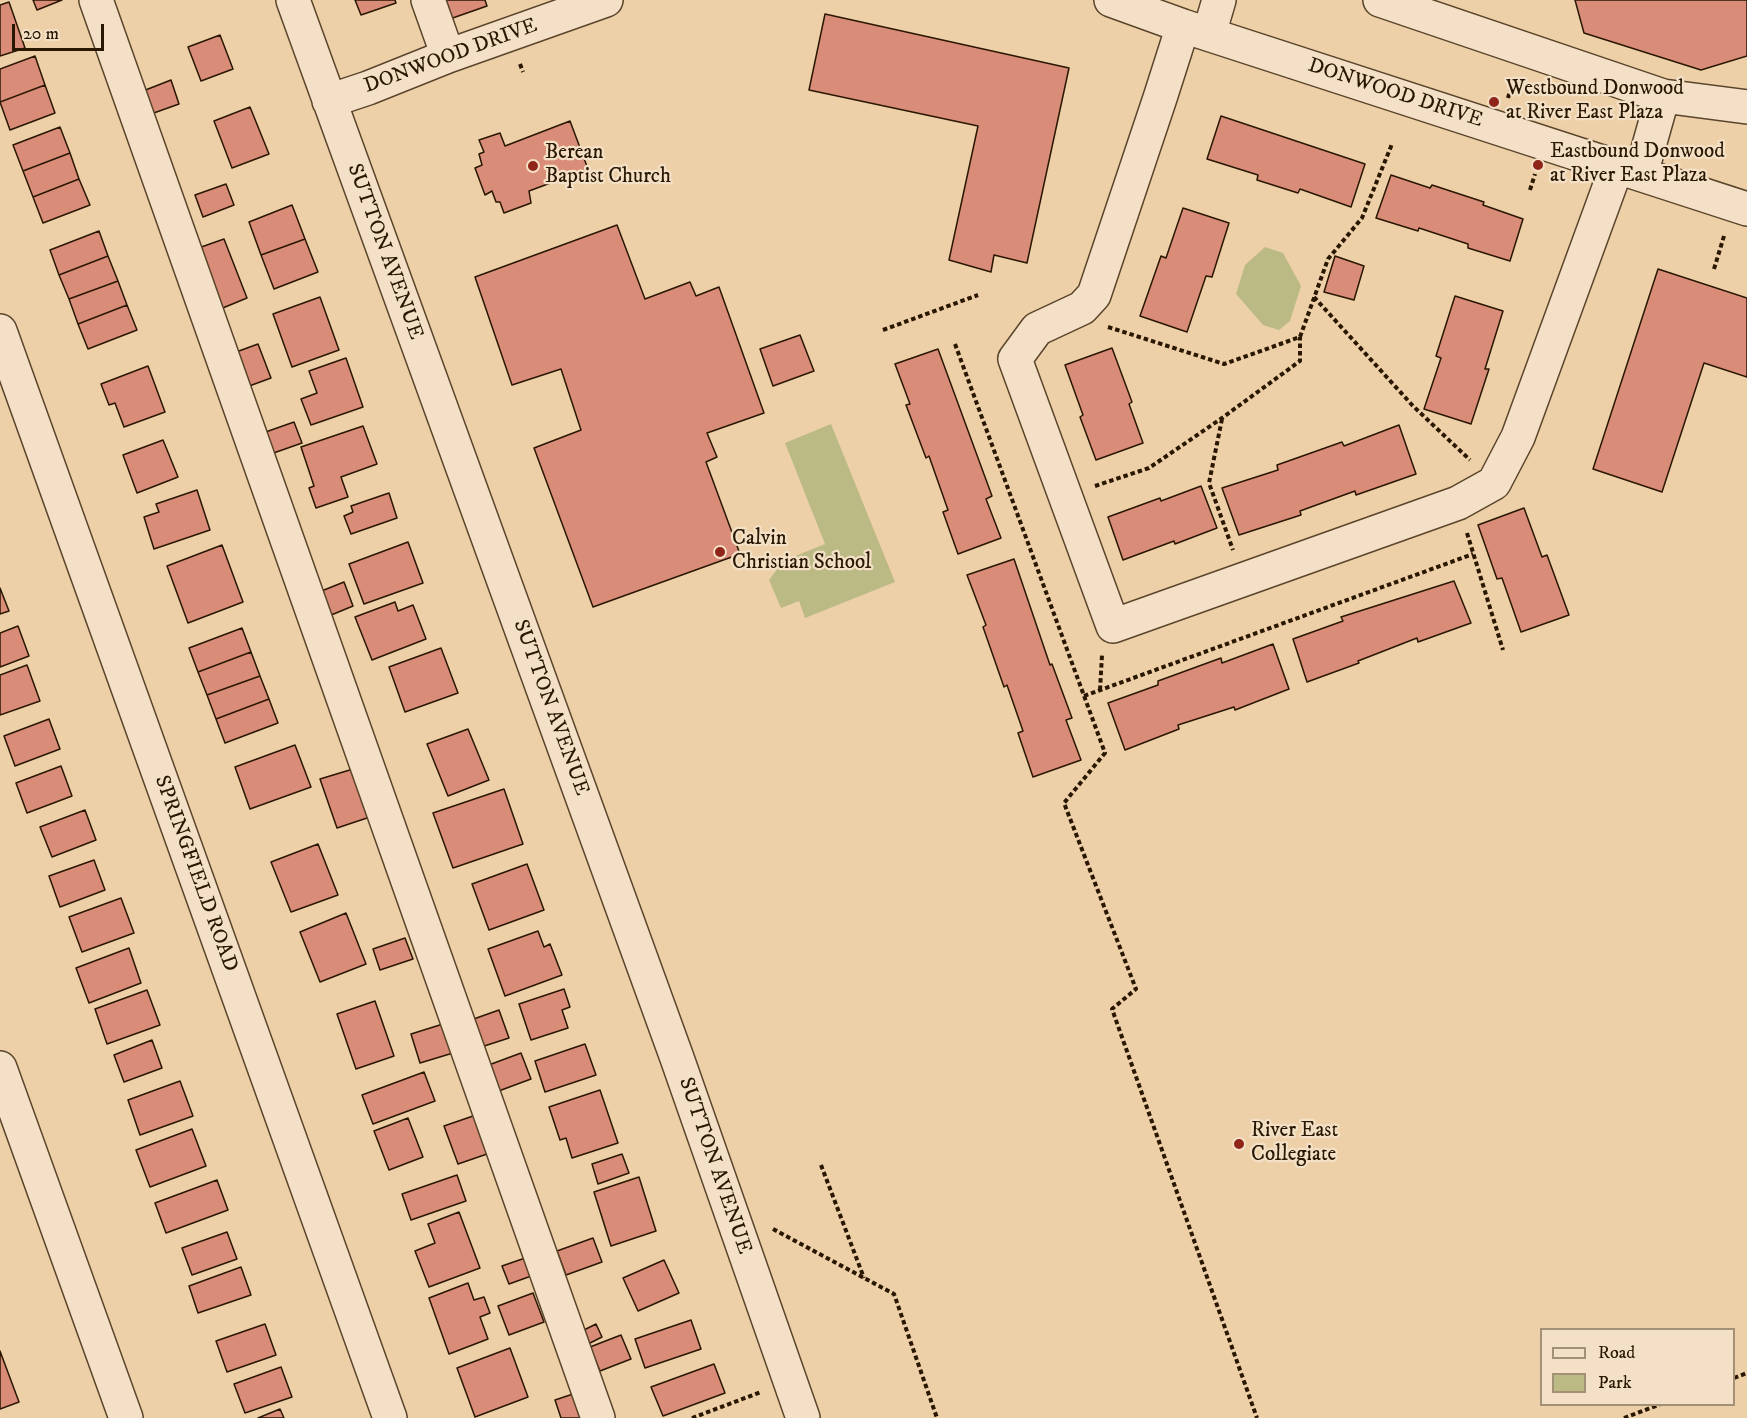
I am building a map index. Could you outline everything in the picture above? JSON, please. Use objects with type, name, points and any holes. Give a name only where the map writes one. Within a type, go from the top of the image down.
[{"type":"street","points":[[96,0],[598,1418]]},
{"type":"street","name":"SUTTON AVENUE","points":[[293,0],[677,1058],[803,1418]]},
{"type":"street","points":[[428,0],[448,56]]},
{"type":"street","name":"DONWOOD DRIVE","points":[[329,101],[606,0]]},
{"type":"street","name":"DONWOOD DRIVE","points":[[1112,0],[1196,30],[1747,209]]},
{"type":"street","points":[[1219,0],[1196,30],[1161,98],[1094,296],[1082,308],[1037,329],[1015,359],[1113,626],[1458,503],[1494,483],[1518,437],[1629,170],[1663,96]]},
{"type":"street","points":[[1380,0],[1663,96],[1747,107]]},
{"type":"street","name":"SPRINGFIELD ROAD","points":[[0,331],[390,1418]]},
{"type":"street","points":[[0,1068],[126,1418]]},
{"type":"path","points":[[1065,496],[1149,468],[1300,361],[1300,337],[1328,259],[1362,218],[1392,144]]},
{"type":"path","points":[[1530,190],[1538,165]]},
{"type":"path","points":[[1714,269],[1724,236]]},
{"type":"path","points":[[883,330],[978,295]]},
{"type":"path","points":[[1314,297],[1413,406],[1494,483]]},
{"type":"path","points":[[1082,308],[1100,325],[1224,364],[1300,337]]},
{"type":"path","points":[[955,344],[1105,753],[1064,803],[1136,989],[1112,1009],[1257,1418]]},
{"type":"path","points":[[1222,418],[1209,483],[1244,579]]},
{"type":"path","points":[[1458,503],[1503,650]]},
{"type":"path","points":[[1084,696],[1473,554]]},
{"type":"path","points":[[821,1165],[865,1279]]},
{"type":"path","points":[[773,1229],[894,1294],[937,1418]]},
{"type":"path","points":[[1624,1418],[1656,1406]]},
{"type":"green space","points":[[1265,247],[1283,253],[1301,286],[1290,321],[1279,330],[1263,325],[1236,294],[1245,265]]},
{"type":"green space","points":[[831,424],[895,582],[805,618],[799,601],[781,608],[769,580],[783,561],[825,544],[785,443]]},
{"type":"building","points":[[33,0],[62,0],[37,10]]},
{"type":"building","points":[[355,0],[395,0],[396,3],[361,15]]},
{"type":"building","points":[[439,0],[485,0],[487,6],[447,20]]},
{"type":"building","points":[[1575,0],[1747,0],[1747,56],[1701,70],[1584,33]]},
{"type":"building","points":[[9,2],[25,48],[0,56],[0,5]]},
{"type":"building","points":[[825,14],[1069,68],[1027,263],[994,255],[991,272],[949,260],[978,126],[809,90]]},
{"type":"building","points":[[220,35],[233,69],[201,81],[188,47]]},
{"type":"building","points":[[35,56],[45,85],[0,102],[0,69]]},
{"type":"building","points":[[171,80],[179,104],[151,114],[143,91]]},
{"type":"building","points":[[45,85],[55,113],[10,130],[0,102]]},
{"type":"building","points":[[250,107],[269,154],[232,168],[214,121]]},
{"type":"building","points":[[1221,116],[1365,164],[1351,207],[1300,189],[1298,193],[1257,180],[1258,175],[1207,159]]},
{"type":"building","name":"Berean Baptist Church","points":[[570,121],[588,169],[529,191],[531,203],[504,213],[492,191],[485,195],[475,168],[482,165],[479,154],[484,152],[479,140],[500,133],[505,146]]},
{"type":"building","points":[[60,127],[70,153],[23,171],[13,145]]},
{"type":"building","points":[[70,153],[79,179],[33,197],[23,171]]},
{"type":"building","points":[[1391,175],[1430,188],[1432,185],[1484,202],[1483,205],[1523,219],[1510,261],[1468,248],[1468,244],[1419,228],[1418,231],[1376,218]]},
{"type":"building","points":[[79,179],[90,205],[43,223],[33,197]]},
{"type":"building","points":[[226,184],[234,205],[203,217],[195,195]]},
{"type":"building","points":[[292,205],[305,239],[261,255],[249,222]]},
{"type":"building","points":[[1183,208],[1229,223],[1212,277],[1206,276],[1187,332],[1140,316],[1161,256],[1166,258]]},
{"type":"building","points":[[617,225],[645,299],[690,282],[696,296],[719,287],[764,413],[707,433],[717,457],[706,462],[740,554],[593,607],[534,448],[581,430],[561,369],[512,385],[475,277]]},
{"type":"building","points":[[99,231],[108,256],[59,275],[50,250]]},
{"type":"building","points":[[224,239],[247,298],[213,312],[190,251]]},
{"type":"building","points":[[305,239],[318,272],[274,289],[261,255]]},
{"type":"building","points":[[108,256],[118,281],[69,299],[59,275]]},
{"type":"building","points":[[1335,256],[1364,266],[1354,300],[1324,292]]},
{"type":"building","points":[[1658,269],[1747,298],[1747,377],[1704,363],[1662,492],[1593,469]]},
{"type":"building","points":[[118,281],[127,305],[78,324],[69,299]]},
{"type":"building","points":[[1455,296],[1503,311],[1485,369],[1489,369],[1471,424],[1424,409],[1441,358],[1436,356]]},
{"type":"building","points":[[320,297],[339,350],[292,367],[273,314]]},
{"type":"building","points":[[127,305],[137,330],[88,349],[78,324]]},
{"type":"building","points":[[800,335],[814,371],[773,386],[760,349]]},
{"type":"building","points":[[258,344],[271,378],[241,389],[228,355]]},
{"type":"building","points":[[1112,348],[1132,402],[1129,404],[1143,443],[1096,460],[1080,417],[1083,415],[1065,365]]},
{"type":"building","points":[[938,349],[992,496],[986,499],[1001,538],[958,554],[943,512],[948,510],[929,456],[926,458],[906,405],[910,404],[895,364]]},
{"type":"building","points":[[346,358],[363,407],[311,425],[301,399],[317,393],[309,371]]},
{"type":"building","points":[[148,366],[165,412],[124,427],[115,403],[109,405],[101,384]]},
{"type":"building","points":[[294,422],[302,443],[268,455],[260,434]]},
{"type":"building","points":[[1399,425],[1416,474],[1356,495],[1355,491],[1300,511],[1301,515],[1239,535],[1222,488],[1278,470],[1277,465],[1342,442],[1344,446]]},
{"type":"building","points":[[363,426],[377,464],[341,477],[348,497],[316,508],[309,488],[314,486],[301,447]]},
{"type":"building","points":[[163,440],[178,477],[137,493],[123,455]]},
{"type":"building","points":[[1201,486],[1217,528],[1123,560],[1108,517]]},
{"type":"building","points":[[197,490],[210,530],[154,549],[144,517],[159,512],[156,504]]},
{"type":"building","points":[[389,493],[397,518],[351,534],[344,516],[353,512],[351,506]]},
{"type":"building","points":[[1524,508],[1542,557],[1547,555],[1569,615],[1521,632],[1502,578],[1497,579],[1478,525]]},
{"type":"building","points":[[408,542],[423,583],[364,604],[349,564]]},
{"type":"building","points":[[222,545],[243,602],[188,623],[167,566]]},
{"type":"building","points":[[1014,559],[1050,665],[1052,664],[1072,718],[1066,720],[1081,760],[1033,777],[1018,733],[1023,731],[1007,685],[1004,687],[983,627],[986,625],[967,575]]},
{"type":"building","points":[[1454,581],[1471,623],[1418,642],[1417,638],[1307,682],[1293,639],[1343,621],[1341,617]]},
{"type":"building","points":[[344,582],[353,606],[324,618],[314,594]]},
{"type":"building","points":[[0,588],[9,611],[0,614]]},
{"type":"building","points":[[395,602],[398,611],[413,605],[426,639],[372,660],[355,617]]},
{"type":"building","points":[[18,626],[29,656],[0,667],[0,633]]},
{"type":"building","points":[[242,628],[251,652],[198,672],[189,648]]},
{"type":"building","points":[[1273,644],[1289,689],[1235,710],[1234,707],[1178,725],[1179,729],[1125,750],[1108,703],[1158,685],[1158,681],[1221,658],[1222,663]]},
{"type":"building","points":[[441,648],[458,693],[405,712],[389,667]]},
{"type":"building","points":[[251,652],[260,676],[207,695],[198,672]]},
{"type":"building","points":[[27,665],[40,701],[0,715],[0,675]]},
{"type":"building","points":[[260,676],[269,699],[216,719],[207,695]]},
{"type":"building","points":[[269,699],[278,723],[225,743],[216,719]]},
{"type":"building","points":[[49,719],[60,749],[15,766],[4,736]]},
{"type":"building","points":[[468,729],[489,780],[448,796],[427,744]]},
{"type":"building","points":[[295,745],[311,787],[250,809],[235,767]]},
{"type":"building","points":[[61,766],[72,796],[27,813],[16,783]]},
{"type":"building","points":[[353,769],[370,817],[337,828],[320,779]]},
{"type":"building","points":[[504,789],[523,844],[453,868],[433,813]]},
{"type":"building","points":[[85,810],[96,840],[52,857],[40,827]]},
{"type":"building","points":[[318,844],[338,895],[291,912],[271,862]]},
{"type":"building","points":[[94,860],[105,890],[60,907],[49,876]]},
{"type":"building","points":[[527,864],[544,910],[489,930],[472,884]]},
{"type":"building","points":[[121,898],[134,933],[82,952],[69,917]]},
{"type":"building","points":[[346,913],[366,964],[320,982],[300,932]]},
{"type":"building","points":[[538,931],[544,947],[550,944],[562,975],[505,996],[488,949]]},
{"type":"building","points":[[405,938],[413,959],[380,970],[373,949]]},
{"type":"building","points":[[129,948],[141,983],[89,1003],[76,968]]},
{"type":"building","points":[[564,989],[570,1007],[562,1010],[568,1028],[531,1040],[519,1004]]},
{"type":"building","points":[[147,990],[160,1025],[107,1044],[95,1009]]},
{"type":"building","points":[[375,1001],[394,1056],[356,1069],[337,1014]]},
{"type":"building","points":[[499,1010],[509,1038],[478,1048],[468,1021]]},
{"type":"building","points":[[443,1024],[453,1053],[420,1063],[411,1034]]},
{"type":"building","points":[[152,1040],[162,1068],[124,1082],[114,1055]]},
{"type":"building","points":[[585,1044],[596,1075],[545,1092],[535,1061]]},
{"type":"building","points":[[521,1053],[531,1079],[496,1092],[486,1066]]},
{"type":"building","points":[[424,1072],[435,1101],[373,1124],[362,1095]]},
{"type":"building","points":[[180,1081],[193,1116],[140,1135],[128,1100]]},
{"type":"building","points":[[600,1090],[618,1143],[572,1158],[566,1138],[560,1140],[549,1107]]},
{"type":"building","points":[[476,1115],[490,1153],[458,1164],[444,1126]]},
{"type":"building","points":[[408,1118],[423,1157],[389,1170],[374,1131]]},
{"type":"building","points":[[192,1129],[206,1166],[150,1187],[136,1150]]},
{"type":"building","points":[[622,1154],[629,1173],[598,1184],[592,1164]]},
{"type":"building","points":[[457,1175],[466,1201],[411,1220],[402,1194]]},
{"type":"building","points":[[639,1177],[656,1231],[611,1246],[594,1192]]},
{"type":"building","points":[[217,1180],[228,1210],[166,1233],[155,1203]]},
{"type":"building","points":[[459,1212],[480,1268],[429,1287],[415,1251],[435,1243],[428,1224]]},
{"type":"building","points":[[227,1232],[237,1259],[192,1275],[182,1248]]},
{"type":"building","points":[[593,1238],[602,1262],[566,1275],[557,1251]]},
{"type":"building","points":[[528,1257],[534,1275],[509,1284],[502,1266]]},
{"type":"building","points":[[664,1260],[679,1293],[638,1311],[623,1278]]},
{"type":"building","points":[[241,1267],[251,1295],[198,1313],[189,1286]]},
{"type":"building","points":[[468,1283],[474,1300],[484,1297],[490,1313],[480,1317],[488,1339],[449,1354],[429,1298]]},
{"type":"building","points":[[533,1293],[544,1322],[509,1335],[498,1306]]},
{"type":"building","points":[[691,1320],[701,1349],[645,1368],[635,1339]]},
{"type":"building","points":[[265,1324],[276,1355],[227,1372],[216,1341]]},
{"type":"building","points":[[596,1324],[602,1337],[588,1344],[582,1331]]},
{"type":"building","points":[[621,1335],[631,1359],[600,1371],[590,1347]]},
{"type":"building","points":[[510,1348],[528,1397],[475,1417],[457,1368]]},
{"type":"building","points":[[0,1351],[19,1402],[0,1409]]},
{"type":"building","points":[[714,1364],[725,1393],[663,1416],[651,1387]]},
{"type":"building","points":[[281,1367],[292,1397],[245,1413],[234,1384]]},
{"type":"building","points":[[576,1393],[585,1418],[561,1418],[555,1400]]},
{"type":"building","points":[[280,1409],[284,1418],[258,1418]]},
{"type":"place","name":"Westbound Donwood at River East Plaza","points":[[1494,102]]},
{"type":"place","name":"Eastbound Donwood at River East Plaza","points":[[1538,165]]},
{"type":"place","name":"Berean Baptist Church","points":[[533,166]]},
{"type":"place","name":"Calvin Christian School","points":[[720,552]]},
{"type":"place","name":"River East Collegiate","points":[[1239,1144]]}]
